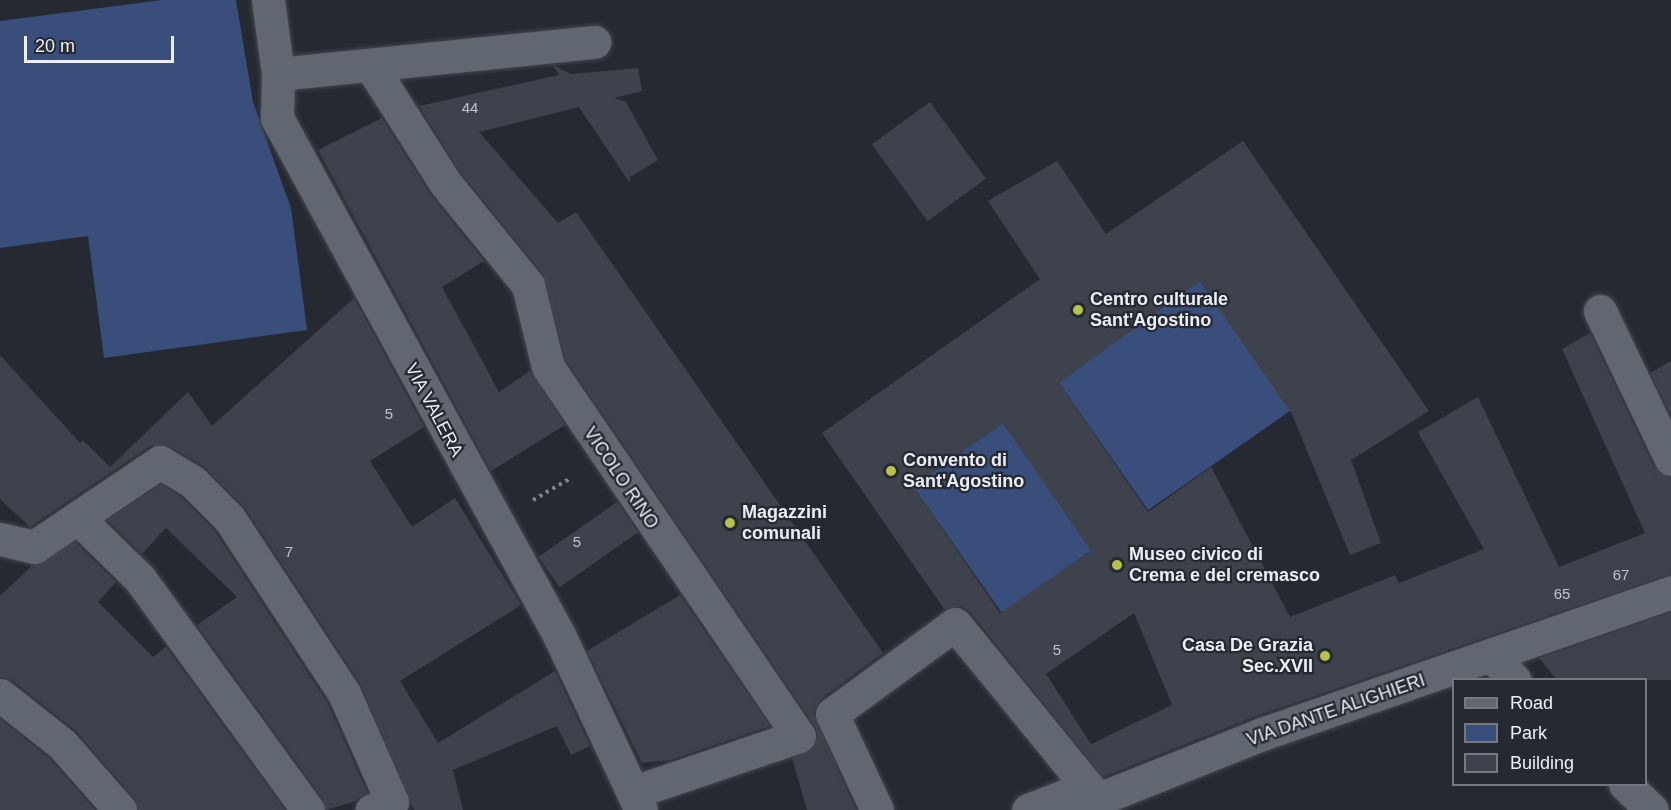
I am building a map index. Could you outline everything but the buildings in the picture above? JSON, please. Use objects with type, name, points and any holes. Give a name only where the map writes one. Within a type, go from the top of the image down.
[{"type":"street","name":"VIA VALERA","points":[[268,0],[278,74],[277,118],[494,524],[559,635],[638,801]]},
{"type":"street","points":[[278,74],[594,42]]},
{"type":"street","name":"VICOLO RINO","points":[[371,66],[446,184],[528,285],[548,367],[606,458],[799,736],[638,801]]},
{"type":"street","points":[[1600,311],[1671,459]]},
{"type":"street","points":[[0,539],[34,547],[79,519],[160,462],[194,482],[229,518],[344,693],[392,802],[372,810]]},
{"type":"street","points":[[79,519],[141,579],[308,810]]},
{"type":"street","name":"VIA DANTE ALIGHIERI","points":[[1071,810],[1123,801],[1262,734],[1671,592]]},
{"type":"street","points":[[877,810],[832,714],[955,624],[1089,787],[1028,810]]},
{"type":"street","points":[[1492,656],[1512,678]]},
{"type":"street","points":[[0,695],[62,744],[120,810]]},
{"type":"street","points":[[1627,786],[1652,810]]},
{"type":"path","points":[[494,524],[606,458]]},
{"type":"green space","points":[[162,0],[236,0],[253,102],[291,208],[307,330],[104,358],[88,236],[0,248],[0,21]]},
{"type":"green space","points":[[1200,281],[1291,410],[1148,510],[1057,381]]},
{"type":"green space","points":[[1003,423],[1092,550],[1002,613],[913,486]]},
{"type":"place","name":"Centro culturale Sant'Agostino","points":[[1078,310]]},
{"type":"place","name":"Convento di Sant'Agostino","points":[[891,471]]},
{"type":"place","name":"Magazzini comunali","points":[[730,523]]},
{"type":"place","name":"Museo civico di Crema e del cremasco","points":[[1117,565]]},
{"type":"place","name":"Casa De Grazia Sec.XVII","points":[[1325,656]]}]
